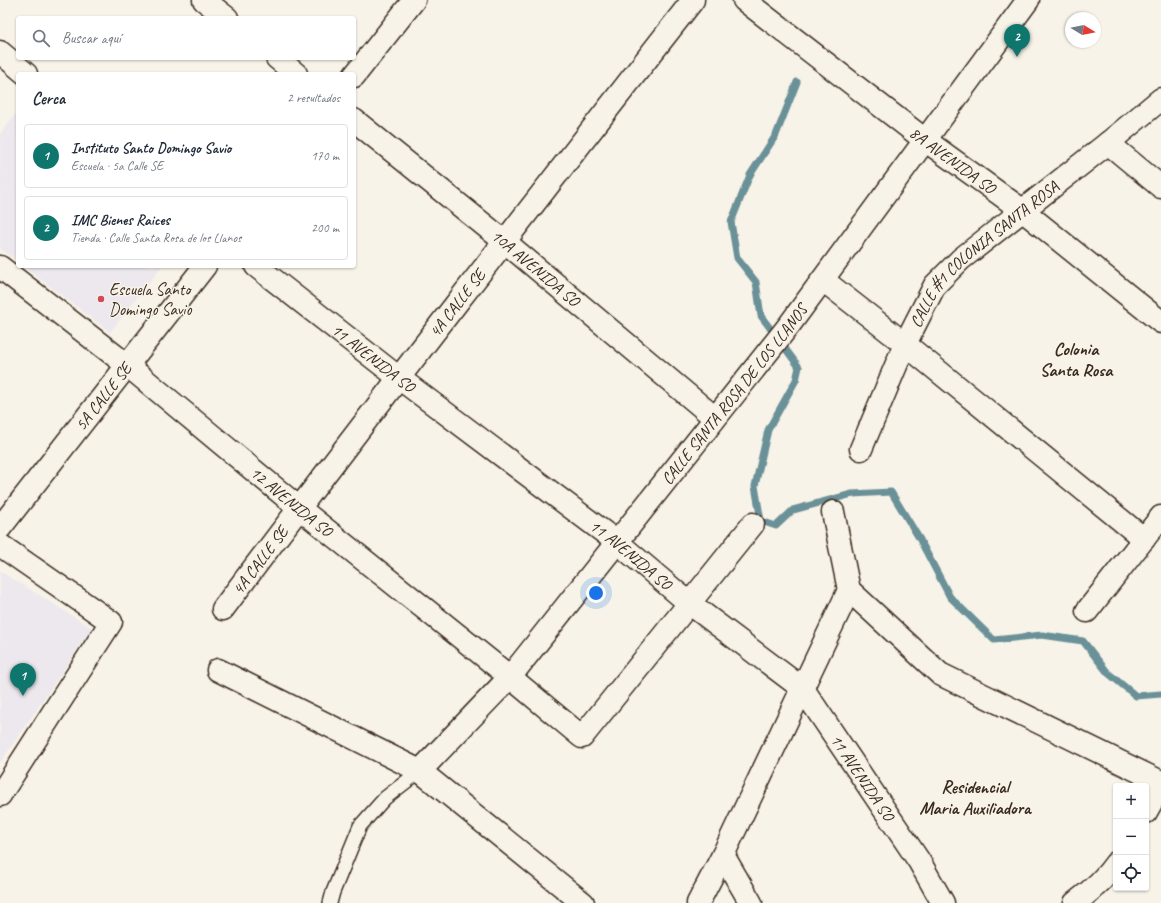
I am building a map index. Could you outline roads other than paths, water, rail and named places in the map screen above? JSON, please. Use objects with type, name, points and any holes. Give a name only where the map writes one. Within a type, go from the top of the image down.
[{"type":"street","points":[[204,0],[224,16]]},
{"type":"street","points":[[356,73],[414,0]]},
{"type":"street","name":"4A CALLE SE","points":[[223,609],[398,378],[693,0]]},
{"type":"street","name":"8A AVENIDA SO","points":[[744,0],[925,140],[1022,210],[1161,322]]},
{"type":"street","name":"CALLE SANTA ROSA DE LOS LLANOS","points":[[420,771],[510,677],[790,324],[1028,0]]},
{"type":"street","points":[[0,52],[24,72]]},
{"type":"street","points":[[279,60],[294,72]]},
{"type":"street","name":"CALLE #1 COLONIA SANTA ROSA","points":[[861,449],[905,344],[935,285],[961,259],[1108,143],[1161,99]]},
{"type":"street","name":"10A AVENIDA SO","points":[[356,122],[504,241],[715,418]]},
{"type":"street","points":[[1108,143],[1161,187]]},
{"type":"street","name":"12 AVENIDA SO","points":[[0,267],[127,365],[299,508],[510,677],[582,737],[689,603]]},
{"type":"street","name":"5A CALLE SE","points":[[0,528],[203,268]]},
{"type":"street","name":"11 AVENIDA SO","points":[[259,268],[398,378],[617,542],[689,603],[803,689],[919,861],[943,903]]},
{"type":"street","points":[[823,280],[905,344],[1144,539]]},
{"type":"street","points":[[833,512],[849,590],[940,674],[1161,782]]},
{"type":"street","points":[[1087,611],[1161,517]]},
{"type":"street","points":[[689,603],[754,524]]},
{"type":"street","points":[[0,545],[111,622],[0,795]]},
{"type":"street","points":[[698,903],[723,855],[849,590]]},
{"type":"street","points":[[218,670],[420,771],[583,903]]},
{"type":"street","points":[[1149,807],[1161,785]]},
{"type":"street","points":[[723,855],[751,903]]},
{"type":"street","points":[[1075,903],[1100,882],[1113,867]]},
{"type":"lane","points":[[330,903],[360,826],[385,798],[420,771]]},
{"type":"waterway","points":[[797,82],[776,135],[750,175],[731,222],[737,258],[756,282],[761,316],[799,367],[796,380],[768,430],[755,486],[761,521],[776,526],[793,510],[852,494],[891,492],[919,538],[950,597],[994,640],[1042,635],[1083,641],[1108,673],[1136,696],[1161,694]]},
{"type":"place","name":"IMC Bienes Raices","points":[[1017,57]]},
{"type":"place","name":"Escuela Santo Domingo Savio","points":[[101,299]]},
{"type":"place","name":"Instituto Santo Domingo Savio","points":[[23,696]]},
{"type":"district","name":"Colonia Santa Rosa","points":[[1076,359]]},
{"type":"district","name":"Residencial Maria Auxiliadora","points":[[975,797]]}]
